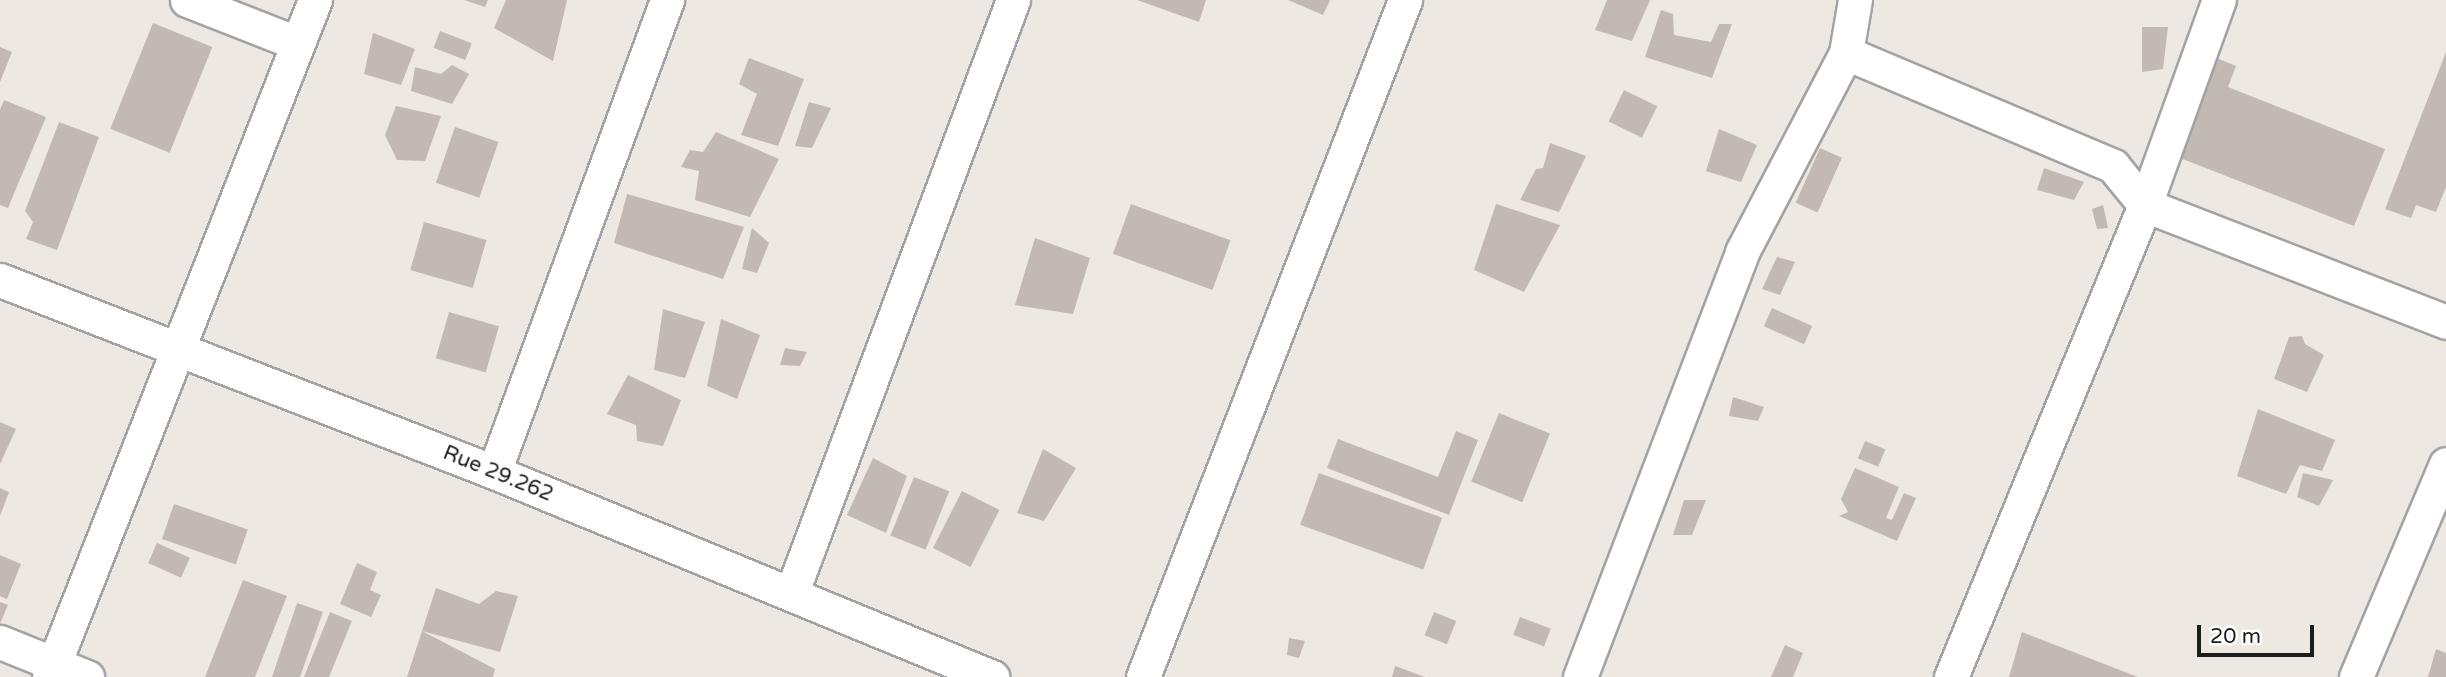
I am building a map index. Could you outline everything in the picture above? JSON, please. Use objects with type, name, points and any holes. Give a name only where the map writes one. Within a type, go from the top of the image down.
[{"type":"street","points":[[187,0],[298,43]]},
{"type":"street","points":[[51,671],[175,347],[315,0]]},
{"type":"street","points":[[494,472],[667,0]]},
{"type":"street","points":[[792,592],[1013,0]]},
{"type":"street","points":[[1143,677],[1405,0]]},
{"type":"street","points":[[1580,677],[1742,252],[1846,53],[1855,0]]},
{"type":"street","points":[[1951,677],[2145,205],[2219,0]]},
{"type":"street","points":[[1846,53],[2113,166],[2145,205],[2446,322]]},
{"type":"street","name":"Rue 29.262","points":[[0,280],[494,472],[792,592],[992,677]]},
{"type":"street","points":[[2356,677],[2446,464]]},
{"type":"street","points":[[0,642],[51,671],[87,677]]},
{"type":"building","points":[[464,0],[488,0],[485,7]]},
{"type":"building","points":[[506,0],[567,0],[553,61],[494,28]]},
{"type":"building","points":[[1137,0],[1206,0],[1199,22]]},
{"type":"building","points":[[1288,0],[1330,0],[1323,15]]},
{"type":"building","points":[[1607,0],[1650,0],[1632,41],[1595,30]]},
{"type":"building","points":[[1661,10],[1673,14],[1674,35],[1711,42],[1719,24],[1732,24],[1712,78],[1645,57]]},
{"type":"building","points":[[153,23],[212,47],[170,153],[110,129]]},
{"type":"building","points":[[2142,27],[2168,27],[2163,69],[2142,72]]},
{"type":"building","points":[[440,31],[472,43],[465,60],[434,48]]},
{"type":"building","points":[[373,33],[415,49],[401,85],[364,74]]},
{"type":"building","points":[[0,47],[12,52],[0,82]]},
{"type":"building","points":[[2446,52],[2446,187],[2436,212],[2416,205],[2411,218],[2385,209]]},
{"type":"building","points":[[2214,57],[2236,66],[2228,87],[2385,149],[2354,226],[2175,156]]},
{"type":"building","points":[[749,58],[804,79],[778,146],[741,135],[757,94],[739,84]]},
{"type":"building","points":[[452,65],[469,74],[452,104],[411,91],[415,67],[441,74]]},
{"type":"building","points":[[1624,90],[1657,106],[1642,138],[1609,121]]},
{"type":"building","points":[[4,100],[46,117],[8,208],[0,205],[0,110]]},
{"type":"building","points":[[809,102],[831,108],[812,148],[795,146]]},
{"type":"building","points":[[396,106],[441,116],[425,161],[397,160],[385,135]]},
{"type":"building","points":[[59,122],[99,137],[57,250],[26,239],[33,222],[25,211]]},
{"type":"building","points":[[455,127],[498,142],[479,198],[436,183]]},
{"type":"building","points":[[1719,129],[1757,145],[1741,182],[1706,171]]},
{"type":"building","points":[[716,132],[779,159],[750,217],[695,200],[699,171],[681,167],[690,150],[703,152]]},
{"type":"building","points":[[1550,143],[1586,156],[1559,212],[1520,200],[1536,169],[1543,168]]},
{"type":"building","points":[[1820,148],[1842,158],[1818,213],[1796,203]]},
{"type":"building","points":[[2044,168],[2084,182],[2074,200],[2037,190]]},
{"type":"building","points":[[627,194],[744,227],[723,279],[614,243]]},
{"type":"building","points":[[1131,204],[1231,240],[1212,290],[1113,254]]},
{"type":"building","points":[[1496,204],[1560,225],[1524,292],[1474,270]]},
{"type":"building","points":[[2103,205],[2108,228],[2097,229],[2092,209]]},
{"type":"building","points":[[424,222],[486,240],[473,288],[410,270]]},
{"type":"building","points":[[752,228],[769,243],[757,273],[742,269]]},
{"type":"building","points":[[1035,238],[1090,258],[1073,314],[1015,305]]},
{"type":"building","points":[[1777,257],[1795,262],[1780,295],[1762,289]]},
{"type":"building","points":[[1772,308],[1812,326],[1804,344],[1764,326]]},
{"type":"building","points":[[663,309],[705,322],[685,378],[654,370]]},
{"type":"building","points":[[449,312],[499,326],[486,372],[436,358]]},
{"type":"building","points":[[721,319],[760,335],[737,399],[707,386]]},
{"type":"building","points":[[2302,336],[2305,344],[2324,355],[2307,392],[2274,379],[2289,337]]},
{"type":"building","points":[[785,348],[807,352],[800,366],[780,365]]},
{"type":"building","points":[[628,375],[681,400],[663,446],[637,441],[636,425],[607,414]]},
{"type":"building","points":[[1733,397],[1764,407],[1758,421],[1729,416]]},
{"type":"building","points":[[2258,409],[2335,440],[2322,471],[2300,465],[2286,494],[2237,476]]},
{"type":"building","points":[[1499,413],[1550,434],[1522,502],[1471,482]]},
{"type":"building","points":[[0,422],[16,429],[0,464]]},
{"type":"building","points":[[1456,431],[1478,440],[1449,515],[1327,468],[1338,439],[1438,477]]},
{"type":"building","points":[[1865,441],[1885,449],[1878,467],[1858,459]]},
{"type":"building","points":[[1043,449],[1076,468],[1044,521],[1017,513]]},
{"type":"building","points":[[873,458],[907,476],[886,533],[847,515]]},
{"type":"building","points":[[1855,468],[1899,487],[1886,518],[1892,520],[1904,493],[1916,498],[1897,541],[1839,516],[1848,512],[1841,499]]},
{"type":"building","points":[[1319,473],[1442,518],[1423,569],[1300,525]]},
{"type":"building","points":[[2303,473],[2333,480],[2319,506],[2297,497]]},
{"type":"building","points":[[914,477],[949,491],[926,550],[890,535]]},
{"type":"building","points":[[0,488],[9,492],[0,516]]},
{"type":"building","points":[[962,491],[999,510],[970,567],[933,548]]},
{"type":"building","points":[[1684,500],[1706,500],[1692,535],[1673,535]]},
{"type":"building","points":[[174,504],[248,529],[236,564],[162,539]]},
{"type":"building","points":[[157,543],[190,558],[181,578],[148,563]]},
{"type":"building","points":[[0,555],[21,564],[7,599],[0,596]]},
{"type":"building","points":[[357,563],[377,572],[370,590],[381,595],[371,617],[340,604]]},
{"type":"building","points":[[243,580],[287,596],[255,677],[205,677]]},
{"type":"building","points":[[436,588],[479,604],[496,591],[518,596],[500,652],[422,631],[495,669],[493,677],[407,677]]},
{"type":"building","points":[[0,602],[8,605],[0,624]]},
{"type":"building","points":[[297,603],[323,612],[300,677],[272,677]]},
{"type":"building","points":[[330,612],[352,621],[329,677],[304,677]]},
{"type":"building","points":[[1434,612],[1456,621],[1447,644],[1425,635]]},
{"type":"building","points":[[1520,617],[1551,629],[1544,647],[1513,635]]},
{"type":"building","points":[[2022,632],[2138,677],[2009,677]]},
{"type":"building","points":[[1289,638],[1305,641],[1299,658],[1287,655]]},
{"type":"building","points":[[1785,645],[1803,653],[1793,677],[1771,677]]},
{"type":"building","points":[[2436,649],[2446,653],[2446,677],[2428,677]]},
{"type":"building","points":[[1395,666],[1425,677],[1392,677]]}]
